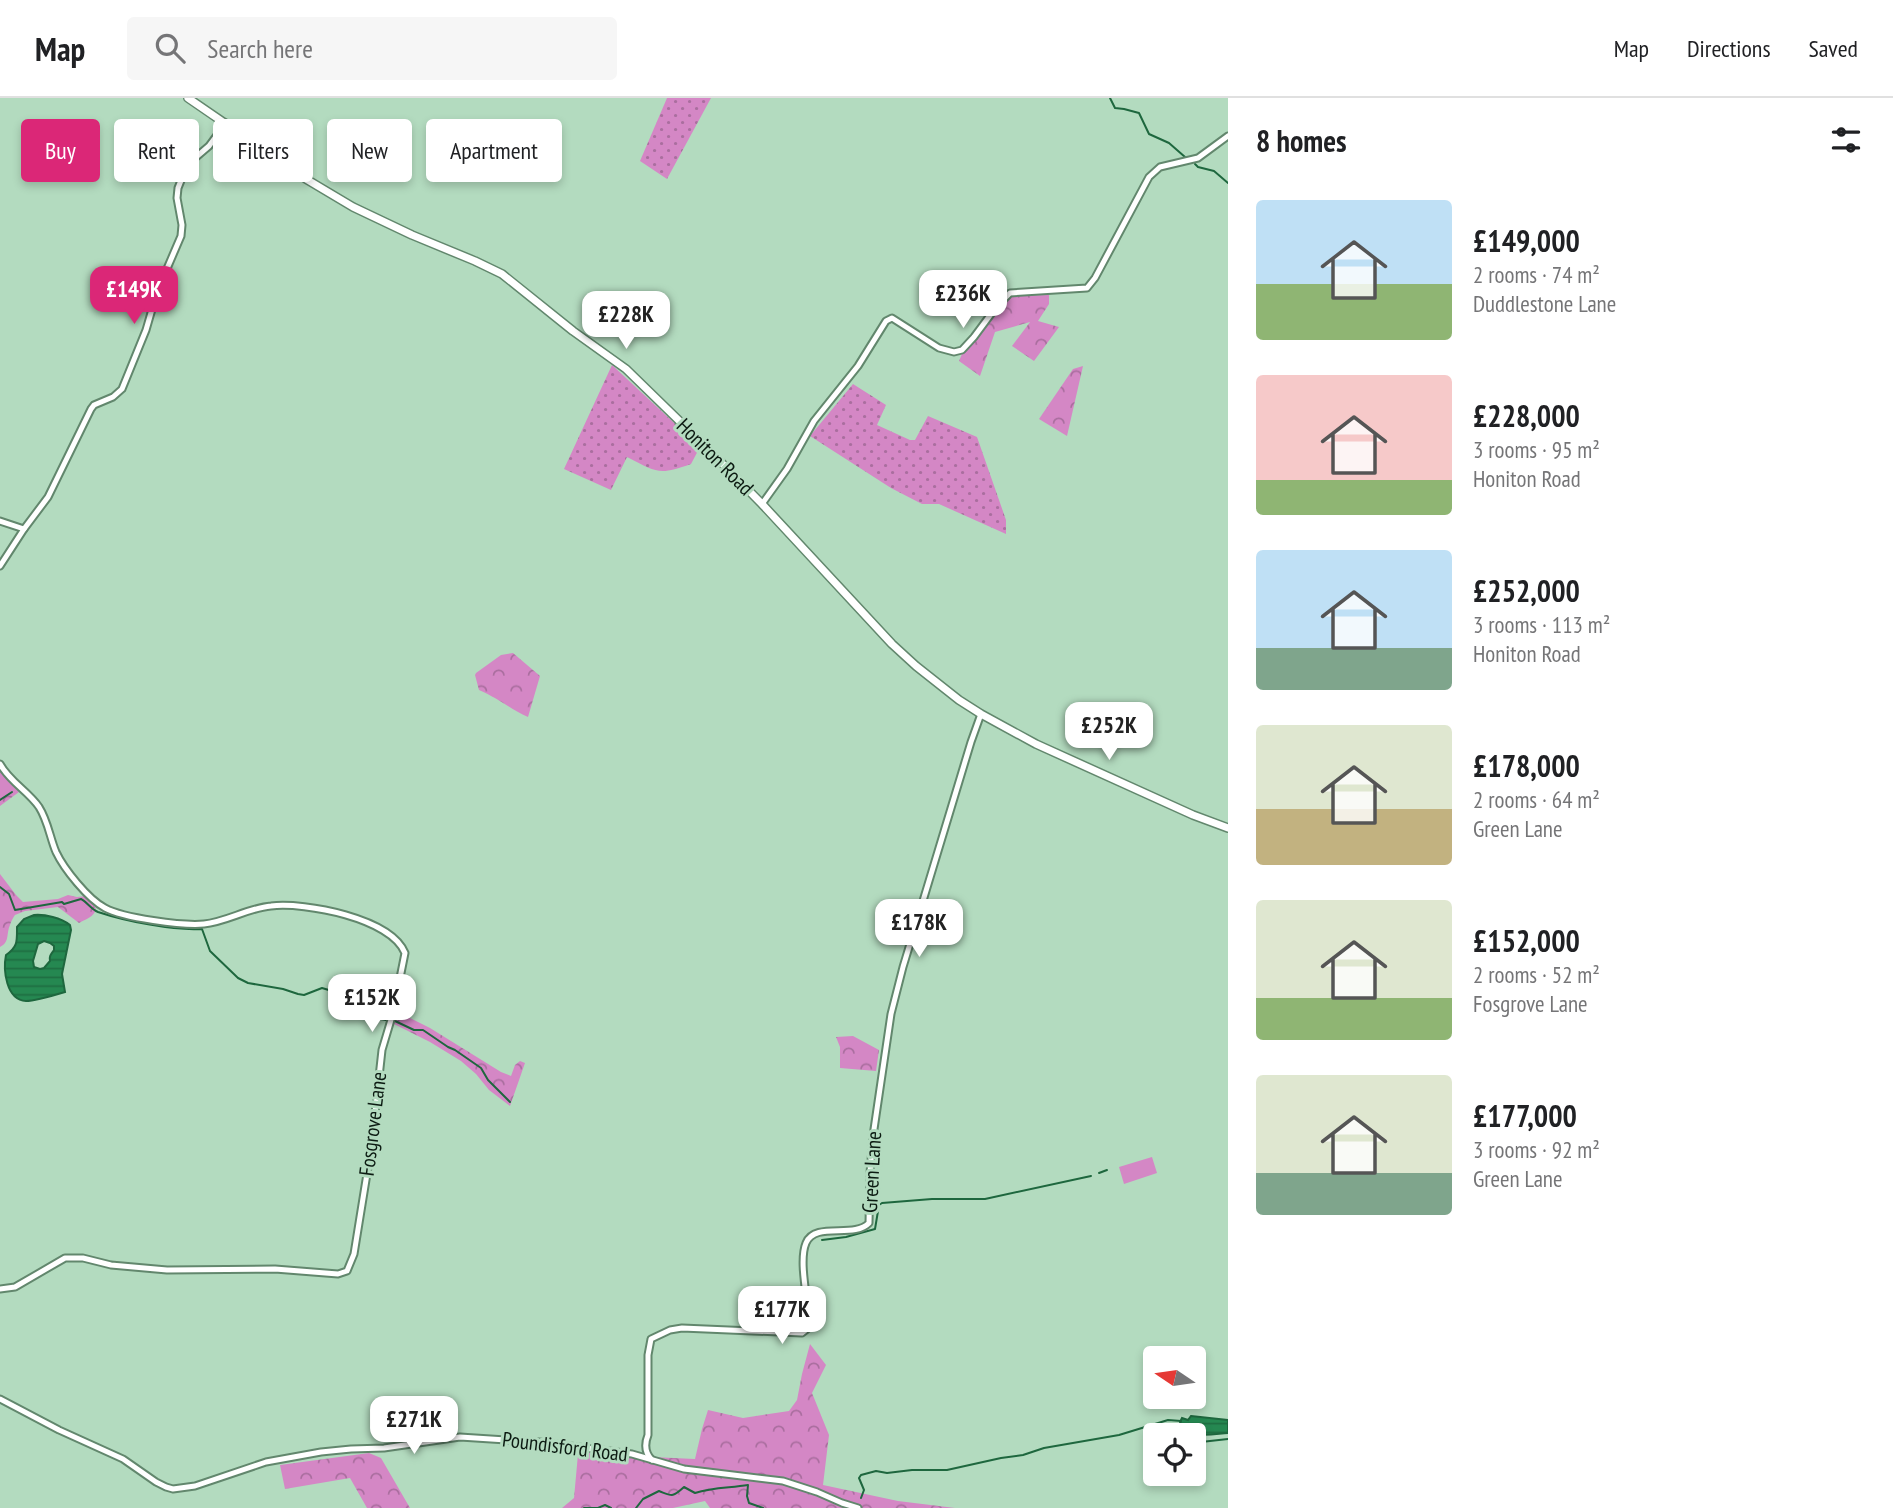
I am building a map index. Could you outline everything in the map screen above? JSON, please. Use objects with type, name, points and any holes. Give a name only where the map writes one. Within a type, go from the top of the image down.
[{"type":"main road","name":"Honiton Road","points":[[188,98],[220,119]]},
{"type":"main road","name":"Honiton Road","points":[[311,182],[353,207],[502,274],[626,369],[762,504],[892,644],[940,685],[981,714],[1036,744],[1193,815],[1228,828]]},
{"type":"street","points":[[762,504],[787,470],[814,421],[858,366],[886,321],[892,318],[939,348],[954,352],[962,350],[1010,293],[1087,288],[1095,278],[1149,177],[1160,167],[1198,158],[1228,136]]},
{"type":"street","points":[[0,566],[48,497],[91,409],[122,389],[146,330],[157,292],[181,236],[178,188],[186,168],[213,141]]},
{"type":"street","points":[[0,521],[24,528]]},
{"type":"street","name":"Green Lane","points":[[645,1442],[648,1435],[651,1339],[670,1330],[682,1328],[802,1333],[809,1325],[803,1258],[807,1240],[825,1231],[861,1230],[869,1223],[873,1136],[891,1014],[981,714]]},
{"type":"street","name":"Fosgrove Lane","points":[[0,764],[11,779],[32,797],[42,812],[65,868],[106,909],[148,919],[196,924],[215,922],[244,911],[271,906],[293,905],[321,909],[361,920],[388,933],[402,945],[405,953],[393,1013],[382,1050],[371,1149],[354,1254],[347,1271],[338,1275],[275,1269],[167,1270],[111,1265],[74,1257],[65,1258],[15,1287],[0,1289]]},
{"type":"street","name":"Poundisford Road","points":[[0,1399],[123,1459],[156,1482],[173,1489],[195,1486],[265,1462],[321,1452],[384,1448],[460,1437],[539,1442],[632,1454],[684,1469],[783,1482],[858,1508]]},
{"type":"street","points":[[632,1454],[645,1442]]},
{"type":"street","points":[[645,1442],[647,1455],[652,1460]]},
{"type":"green space","points":[[667,98],[711,98],[667,179],[640,161]]},
{"type":"green space","points":[[1049,295],[1049,304],[1038,321],[1059,327],[1034,361],[1012,346],[1030,322],[995,332],[980,376],[959,361],[1011,296]]},
{"type":"green space","points":[[612,365],[700,447],[691,464],[658,471],[627,457],[611,490],[564,469]]},
{"type":"green space","points":[[1083,366],[1067,436],[1039,419],[1073,369]]},
{"type":"green space","points":[[853,384],[886,405],[877,425],[910,440],[915,440],[928,416],[977,437],[1006,520],[1006,534],[939,504],[922,504],[891,488],[810,436]]},
{"type":"green space","points":[[513,653],[540,676],[528,717],[479,690],[475,675],[501,655]]},
{"type":"green space","points":[[0,772],[19,792],[0,806]]},
{"type":"green space","points":[[0,874],[23,902],[58,899],[68,895],[87,896],[96,909],[95,912],[79,923],[58,907],[25,911],[15,915],[7,940],[0,947]]},
{"type":"green space","points":[[398,1012],[430,1028],[501,1072],[511,1076],[515,1065],[520,1061],[525,1063],[510,1106],[489,1090],[461,1061],[394,1024]]},
{"type":"green space","points":[[853,1036],[879,1050],[876,1071],[840,1068],[840,1047],[836,1037]]},
{"type":"green space","points":[[1152,1157],[1157,1173],[1124,1184],[1119,1167]]},
{"type":"green space","points":[[810,1344],[826,1365],[812,1393],[829,1435],[823,1485],[898,1501],[955,1508],[710,1508],[705,1501],[673,1508],[562,1508],[574,1498],[578,1454],[583,1450],[631,1456],[695,1459],[708,1410],[743,1418],[789,1411],[797,1400]]},
{"type":"green space","points":[[369,1453],[381,1458],[410,1508],[367,1508],[350,1478],[285,1489],[280,1465]]},
{"type":"shaded area","points":[[43,915],[58,918],[70,925],[62,974],[65,992],[26,1001],[19,999],[10,990],[5,968],[6,955],[15,946],[17,927],[24,919]],"holes":[[[44,941],[54,946],[50,961],[44,968],[34,967],[38,944]]]},
{"type":"shaded area","points":[[1191,1416],[1228,1420],[1228,1433],[1206,1435],[1206,1423],[1180,1422],[1182,1418],[1188,1420]]},
{"type":"waterway","points":[[1110,98],[1115,108],[1139,113],[1149,134],[1169,143],[1185,157]]},
{"type":"waterway","points":[[1195,164],[1214,171],[1228,183]]},
{"type":"waterway","points":[[0,800],[12,792]]},
{"type":"waterway","points":[[0,887],[9,894],[15,910],[62,902],[64,904],[81,899],[98,912],[122,919],[164,927],[202,929],[210,951],[238,978],[248,983],[304,995],[322,988],[342,994],[355,992],[360,995],[366,1015],[387,1020]]},
{"type":"waterway","points":[[395,1021],[414,1030],[423,1030],[481,1068],[488,1080],[510,1102]]},
{"type":"waterway","points":[[1099,1173],[1107,1170]]},
{"type":"waterway","points":[[822,1240],[875,1229],[879,1205],[882,1203],[985,1199],[1091,1176]]},
{"type":"waterway","points":[[861,1498],[864,1490],[859,1478],[876,1471],[887,1473],[947,1470],[1023,1455],[1044,1448],[1119,1435],[1168,1420],[1181,1421]]},
{"type":"waterway","points":[[1206,1441],[1228,1439]]},
{"type":"waterway","points":[[636,1508],[643,1499],[659,1491],[672,1495],[684,1487],[695,1493],[748,1485],[749,1503],[763,1508]]},
{"type":"waterway","points":[[584,1508],[605,1505],[611,1508]]}]
